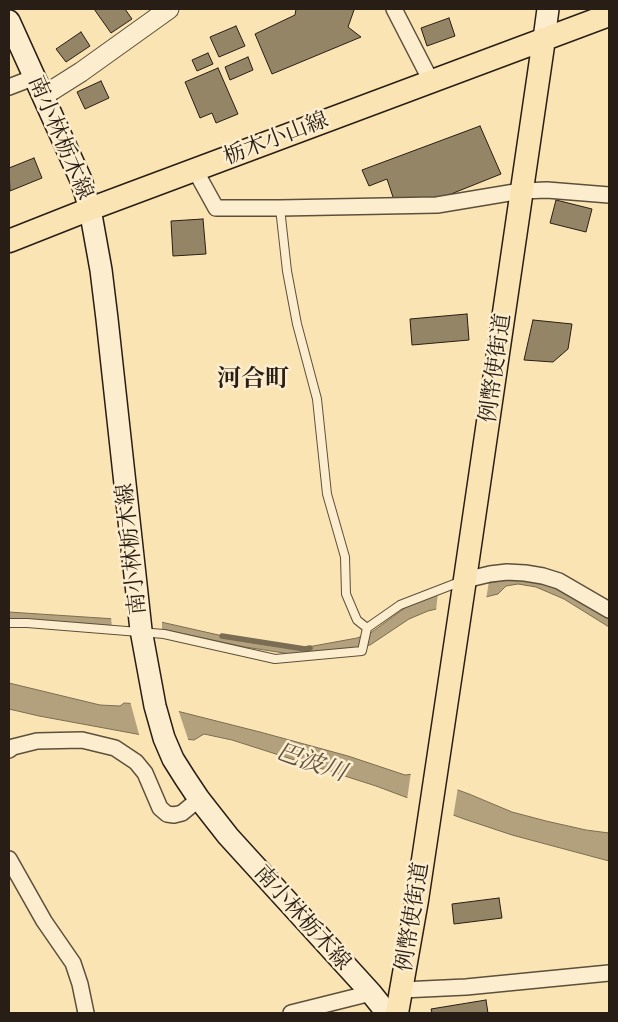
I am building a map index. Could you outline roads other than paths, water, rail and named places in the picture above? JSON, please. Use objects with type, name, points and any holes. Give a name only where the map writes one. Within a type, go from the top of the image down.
[{"type":"main road","points":[[548,9],[544,40],[609,15]]},
{"type":"main road","name":"南小林栃木線","points":[[9,21],[81,180],[90,209],[101,270],[107,319],[140,627],[155,706],[164,738],[173,759],[199,799],[228,836],[387,1013]]},
{"type":"main road","name":"栃木小山線","points":[[9,241],[544,40]]},
{"type":"main road","name":"例幣使街道","points":[[397,1013],[429,820],[544,40]]},
{"type":"street","points":[[43,96],[169,9]]},
{"type":"street","points":[[394,9],[431,81]]},
{"type":"street","points":[[9,87],[35,77]]},
{"type":"street","points":[[195,170],[216,208],[437,206],[521,191],[547,190],[609,195]]},
{"type":"street","points":[[463,591],[490,574],[507,572],[525,573],[544,576],[559,582],[609,610]]},
{"type":"street","points":[[9,750],[37,741],[82,740],[115,748],[136,762],[145,773],[160,808],[167,814],[182,813],[199,799]]},
{"type":"street","points":[[9,859],[44,922],[72,963],[80,984],[86,1013]]},
{"type":"street","points":[[402,990],[466,987],[609,973]]},
{"type":"street","points":[[291,1013],[371,993]]},
{"type":"lane","points":[[280,208],[287,271],[297,324],[317,399],[327,494],[345,557],[346,594],[357,620],[367,628]]},
{"type":"lane","points":[[9,623],[140,627],[275,659],[362,651],[367,628],[400,606],[463,591]]},
{"type":"water","points":[[517,577],[561,588],[609,615],[609,627],[564,599],[536,587],[518,584],[506,586],[498,594],[428,611],[409,619],[370,645],[349,650],[297,655],[245,647],[166,630],[9,619],[9,612],[161,622],[254,643],[297,649],[357,638],[372,632],[409,605],[435,595]]},
{"type":"water","name":"巴波川","points":[[9,683],[100,705],[120,706],[124,703],[165,708],[348,756],[405,775],[414,774],[512,812],[586,830],[609,833],[609,861],[512,835],[376,786],[232,740],[204,734],[194,740],[142,735],[9,709]]},
{"type":"waterway","points":[[222,636],[305,649],[310,648]]},
{"type":"district","name":"河合町","points":[[253,379]]}]
